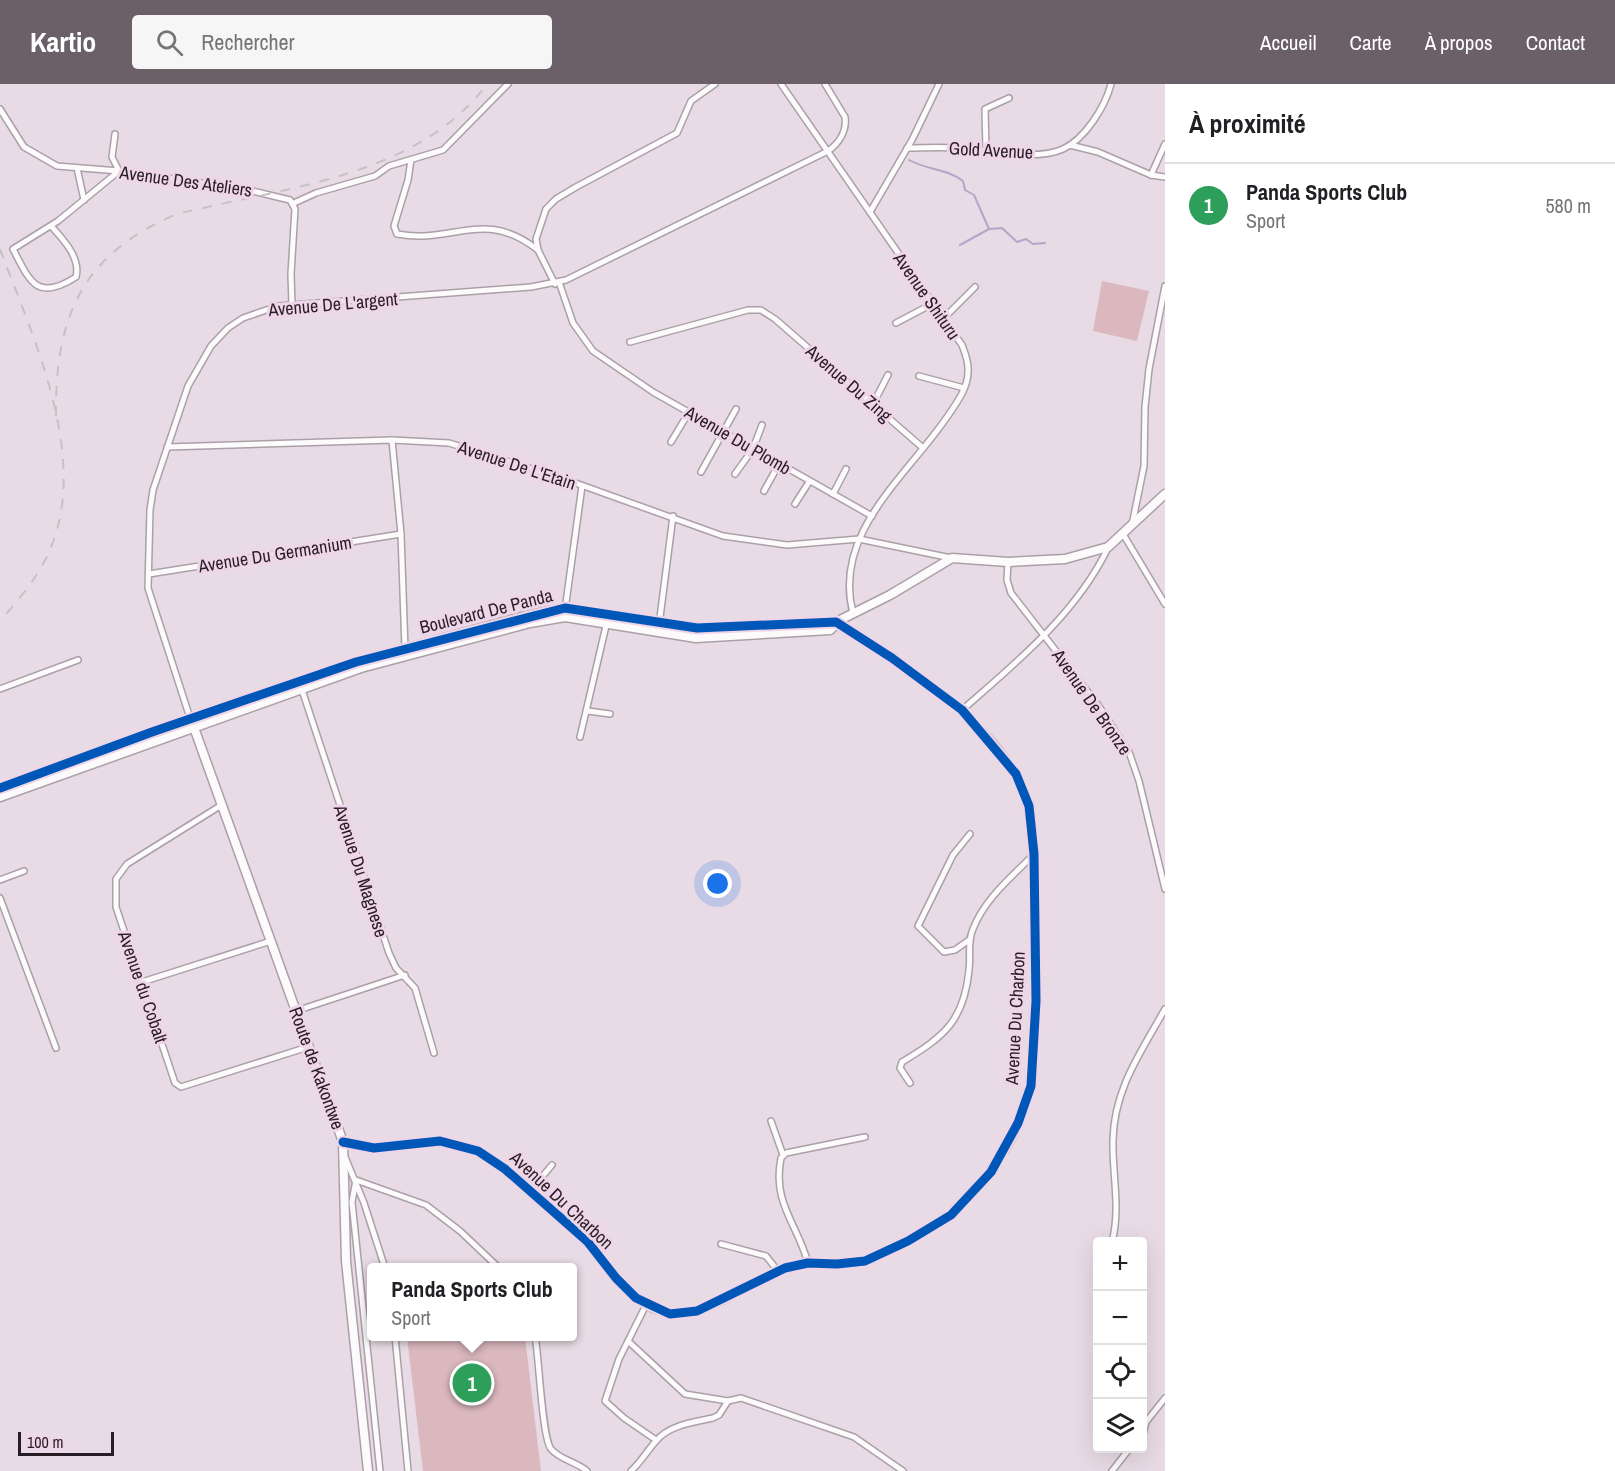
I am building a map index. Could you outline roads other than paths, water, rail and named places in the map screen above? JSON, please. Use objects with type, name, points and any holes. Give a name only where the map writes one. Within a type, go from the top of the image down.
[{"type":"street","points":[[292,305],[294,203],[316,193],[365,180],[380,174],[389,166],[434,154],[449,146],[508,84]]},
{"type":"street","points":[[538,249],[536,239],[542,220],[546,209],[556,199],[676,133],[691,101],[715,84]]},
{"type":"street","name":"Avenue Shituru","points":[[781,84],[965,353],[969,373],[964,388],[947,419],[872,516],[859,539],[849,574],[853,613]]},
{"type":"street","points":[[825,84],[841,109],[846,123],[840,138],[828,151]]},
{"type":"street","points":[[870,212],[907,148],[939,84]]},
{"type":"street","points":[[1111,84],[1100,110],[1070,145],[1105,154],[1150,175],[1165,177]]},
{"type":"street","points":[[986,150],[985,109],[1009,98]]},
{"type":"street","name":"Avenue Des Ateliers","points":[[0,109],[24,147],[57,166],[119,171],[267,193],[294,203]]},
{"type":"street","points":[[51,226],[75,257],[78,270],[76,277],[68,282],[43,289],[35,286],[28,278],[13,249],[51,226],[119,171],[112,157],[115,134]]},
{"type":"street","points":[[1150,175],[1165,144]]},
{"type":"street","name":"Gold Avenue","points":[[907,148],[1050,153],[1070,145]]},
{"type":"street","name":"Avenue De L'argent","points":[[192,722],[150,598],[150,510],[154,483],[188,386],[216,339],[250,314],[292,305],[557,283],[828,151]]},
{"type":"street","points":[[411,160],[408,180],[394,226],[397,234],[425,236],[488,228],[503,229],[538,249]]},
{"type":"street","points":[[77,168],[84,200]]},
{"type":"street","name":"Avenue Du Plomb","points":[[538,249],[557,283],[573,323],[587,346],[606,361],[689,412],[872,516]]},
{"type":"street","points":[[1131,526],[1144,466],[1145,407],[1149,369],[1165,286]]},
{"type":"street","points":[[942,320],[975,287]]},
{"type":"street","points":[[896,322],[932,304]]},
{"type":"street","name":"Avenue Du Zing","points":[[630,342],[748,310],[760,310],[775,319],[923,448]]},
{"type":"street","points":[[873,404],[888,375]]},
{"type":"street","points":[[919,376],[964,388]]},
{"type":"street","points":[[701,472],[736,409]]},
{"type":"street","points":[[671,442],[689,412]]},
{"type":"street","points":[[735,474],[753,449],[762,424]]},
{"type":"street","points":[[392,440],[406,652]]},
{"type":"street","name":"Avenue De L'Etain","points":[[167,447],[392,440],[449,443],[673,516],[723,536],[754,543],[787,545],[859,539],[952,558]]},
{"type":"street","points":[[764,490],[779,464]]},
{"type":"street","points":[[833,494],[846,469]]},
{"type":"street","points":[[795,504],[809,482]]},
{"type":"street","points":[[565,613],[582,486]]},
{"type":"street","points":[[952,558],[1008,562],[1078,557],[1108,546],[1165,494]]},
{"type":"street","points":[[658,628],[673,516]]},
{"type":"street","name":"Avenue Du Germanium","points":[[149,574],[400,534]]},
{"type":"street","points":[[1123,534],[1165,604]]},
{"type":"street","points":[[962,710],[1044,635],[1089,582],[1108,546]]},
{"type":"street","name":"Boulevard De Panda","points":[[20,785],[192,722],[406,652],[565,613],[609,613],[696,638],[793,628],[830,630],[836,622],[952,558]]},
{"type":"street","name":"Avenue De Bronze","points":[[1008,562],[1009,588],[1098,705],[1133,760],[1165,889]]},
{"type":"street","name":"Boulevard De Panda","points":[[565,613],[605,624],[658,628]]},
{"type":"street","points":[[580,737],[588,711],[609,613]]},
{"type":"street","name":"Avenue Du Charbon","points":[[343,1142],[374,1148],[440,1141],[466,1146],[491,1158],[587,1241],[626,1290],[646,1305],[670,1314],[697,1311],[778,1271],[808,1263],[837,1264],[865,1261],[908,1241],[951,1215],[972,1195],[1003,1154],[1026,1106],[1033,1065],[1036,1001],[1034,854],[1029,806],[1016,774],[962,710],[892,658],[836,622]]},
{"type":"street","points":[[0,689],[78,660]]},
{"type":"street","name":"Avenue Du Magnese","points":[[300,686],[388,953],[396,968],[415,988],[434,1053]]},
{"type":"street","points":[[588,711],[610,714]]},
{"type":"street","name":"Route de Kakontwe","points":[[192,722],[220,806],[343,1142],[346,1261],[368,1471]]},
{"type":"street","points":[[0,788],[20,785]]},
{"type":"street","points":[[0,797],[20,785]]},
{"type":"street","name":"Avenue du Cobalt","points":[[220,806],[127,864],[119,872],[116,907],[176,1083],[180,1087],[308,1047]]},
{"type":"street","points":[[969,940],[955,950],[944,952],[918,926],[953,855],[970,834]]},
{"type":"street","points":[[910,1083],[901,1070],[902,1062],[936,1042],[956,1015],[968,978],[969,940],[981,912],[992,896],[1034,854]]},
{"type":"street","points":[[0,880],[24,871]]},
{"type":"street","points":[[0,898],[56,1048]]},
{"type":"street","points":[[142,982],[271,941]]},
{"type":"street","points":[[296,1011],[405,975]]},
{"type":"street","points":[[1113,1237],[1117,1201],[1113,1139],[1120,1096],[1136,1057],[1165,1009]]},
{"type":"street","points":[[771,1121],[783,1155],[781,1200],[801,1240],[808,1263]]},
{"type":"street","points":[[783,1155],[865,1137]]},
{"type":"street","points":[[345,1156],[356,1180],[383,1263]]},
{"type":"street","points":[[530,1191],[552,1165]]},
{"type":"street","points":[[356,1180],[426,1205],[460,1231],[495,1263]]},
{"type":"street","points":[[356,1180],[352,1202],[380,1471]]},
{"type":"street","points":[[721,1244],[766,1256],[778,1271]]},
{"type":"street","points":[[646,1305],[607,1390],[605,1401],[629,1422],[656,1440]]},
{"type":"street","points":[[395,1341],[408,1471]]},
{"type":"street","points":[[536,1341],[548,1444],[559,1456],[587,1471]]},
{"type":"street","points":[[628,1341],[686,1394],[728,1401],[748,1400],[799,1420],[854,1437],[903,1471]]},
{"type":"street","points":[[1147,1421],[1165,1398]]},
{"type":"street","points":[[631,1471],[656,1440],[670,1429],[719,1415],[728,1401]]},
{"type":"street","points":[[1112,1471],[1127,1453]]},
{"type":"waterway","points":[[909,160],[951,174],[963,181],[965,190],[974,195],[989,229],[1002,228],[1017,242],[1026,239],[1033,244],[1045,243]]},
{"type":"waterway","points":[[960,245],[989,229]]},
{"type":"railway","points":[[56,416],[61,348],[69,319],[80,293],[97,269],[118,248],[144,230],[177,214],[303,186],[346,174],[386,159],[424,140],[458,115],[487,84]]},
{"type":"railway","points":[[0,249],[28,321],[53,400],[61,440],[64,479],[60,518],[48,554],[20,598],[0,621]]},
{"type":"place","name":"Panda Sports Club","points":[[472,1383]]}]
